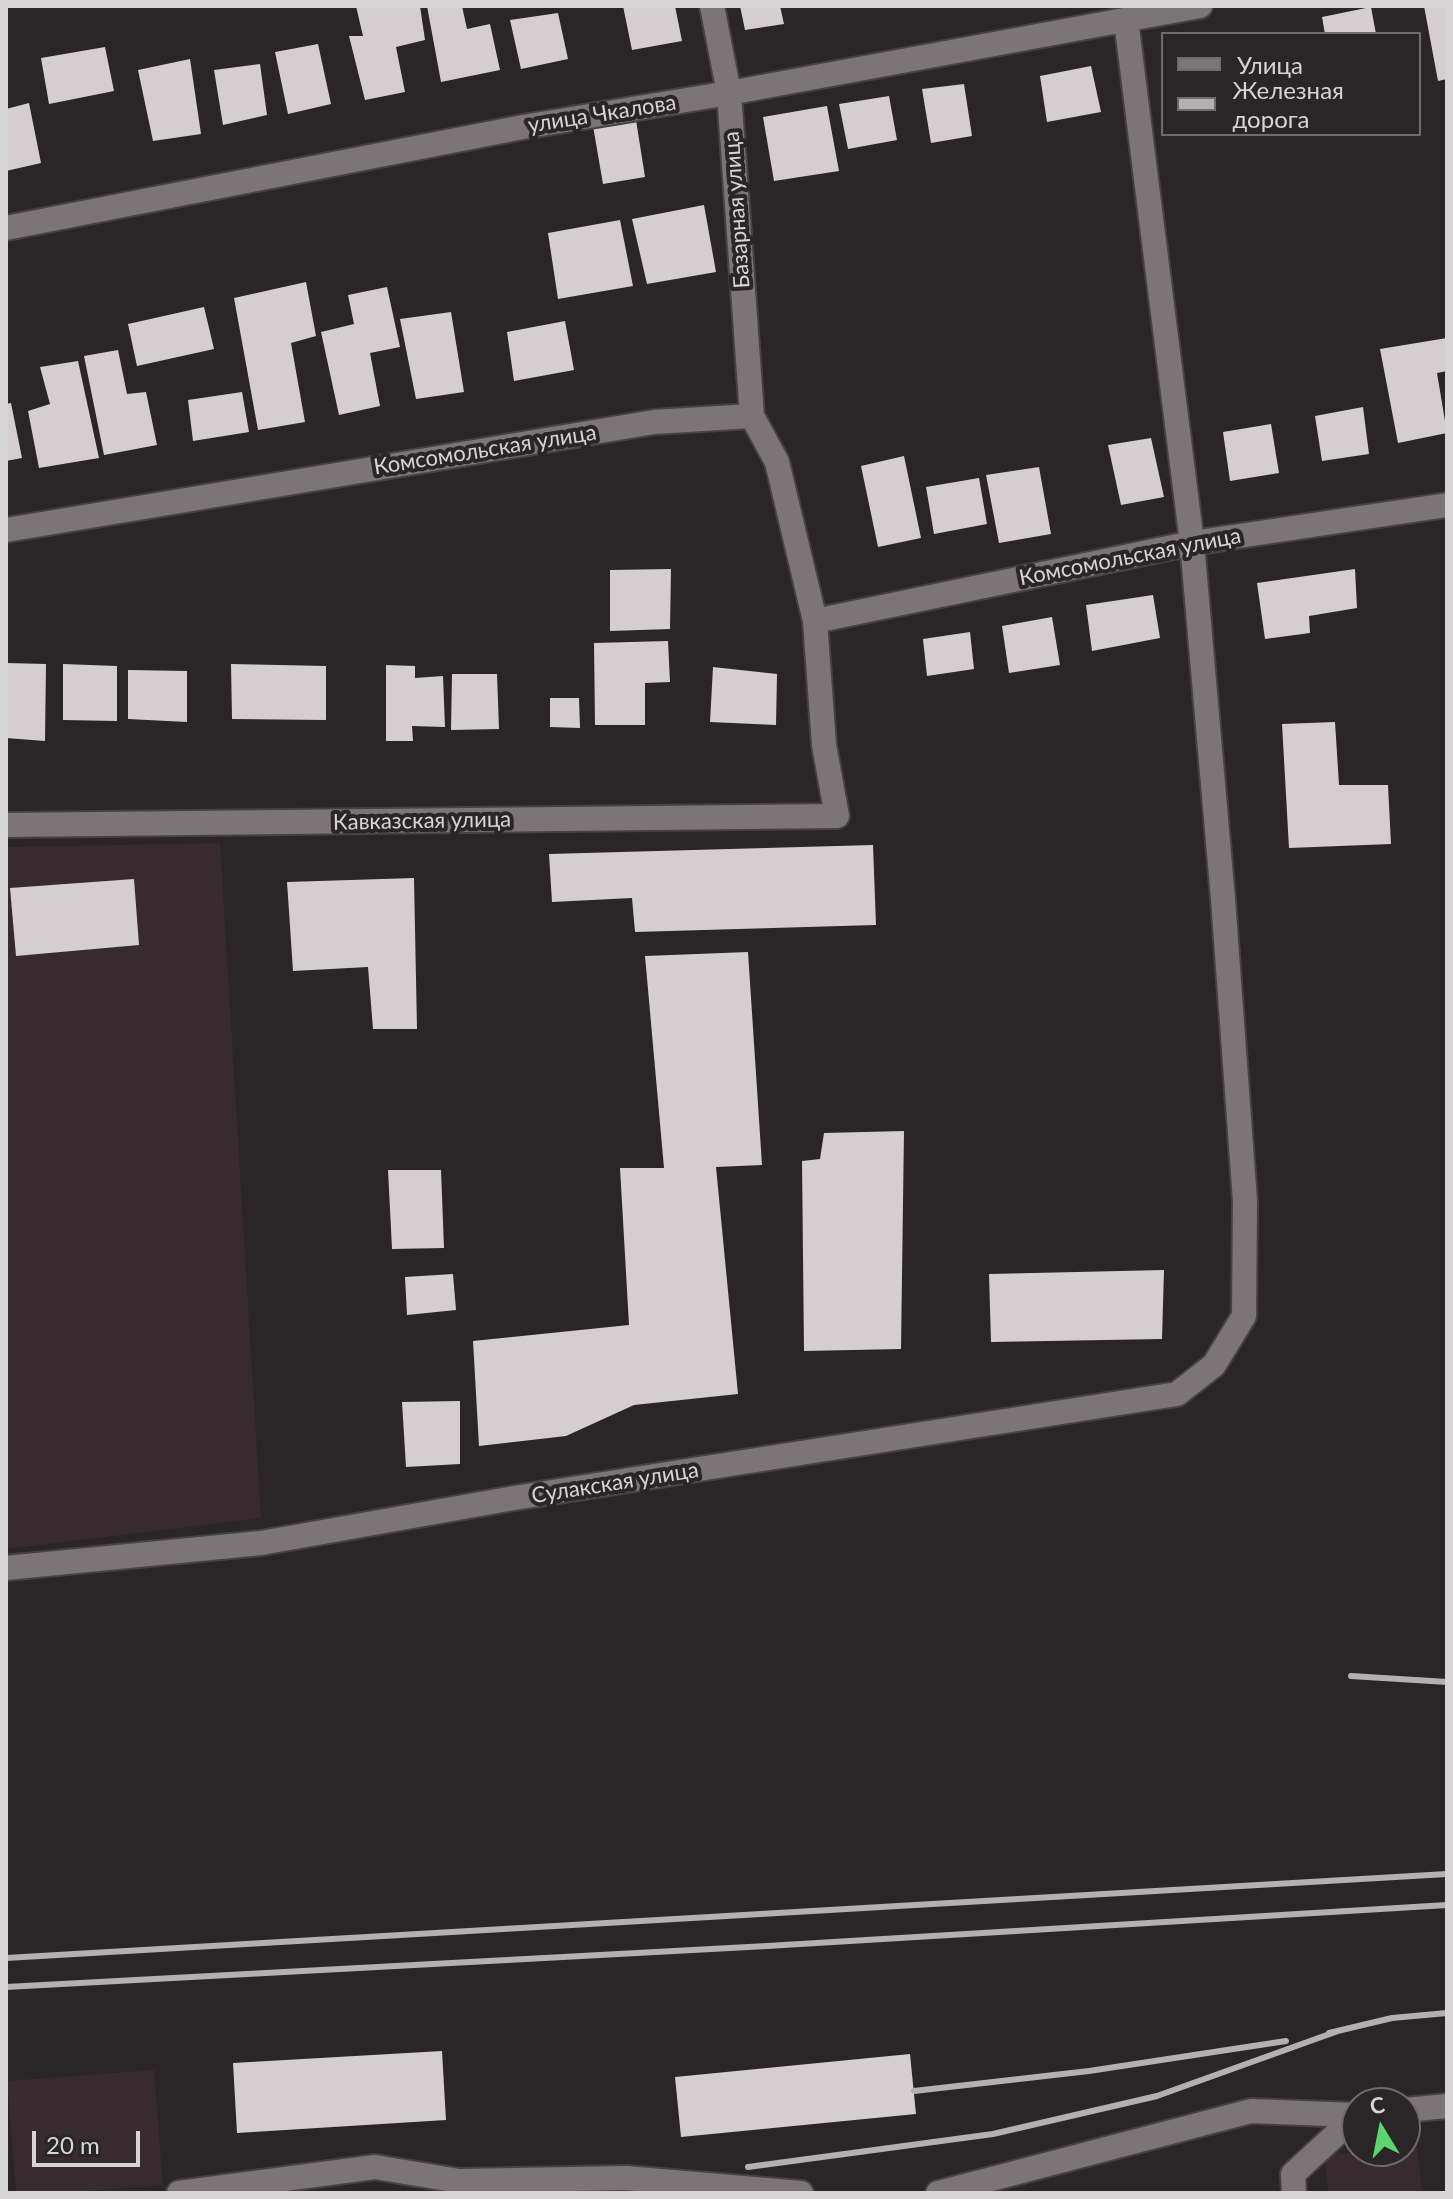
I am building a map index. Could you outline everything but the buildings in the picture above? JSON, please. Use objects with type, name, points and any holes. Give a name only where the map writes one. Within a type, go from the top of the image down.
[{"type":"street","name":"Базарная улица","points":[[712,6],[729,93],[752,416]]},
{"type":"street","name":"улица Чкалова","points":[[6,228],[523,127],[729,93],[1200,6]]},
{"type":"street","points":[[1126,20],[1192,543]]},
{"type":"street","points":[[752,416],[777,462],[815,621]]},
{"type":"street","name":"Комсомольская улица","points":[[6,530],[654,422],[752,416]]},
{"type":"street","name":"Комсомольская улица","points":[[815,621],[1192,543],[1447,505]]},
{"type":"street","name":"Сулакская улица","points":[[6,1568],[261,1543],[514,1498],[1177,1394],[1214,1365],[1244,1316],[1245,1201],[1192,543]]},
{"type":"street","name":"Кавказская улица","points":[[6,825],[837,816],[824,745],[815,621]]},
{"type":"street","points":[[1421,2108],[1447,2106]]},
{"type":"street","points":[[938,2193],[1251,2111],[1341,2114]]},
{"type":"street","points":[[1294,2193],[1293,2174],[1341,2129]]},
{"type":"street","points":[[179,2193],[375,2167],[460,2187],[626,2178],[801,2193]]},
{"type":"shaded area","points":[[220,843],[261,1518],[6,1549],[6,847]]},
{"type":"shaded area","points":[[154,2070],[163,2185],[62,2193],[16,2193],[7,2081]]},
{"type":"shaded area","points":[[1341,2153],[1341,2167],[1419,2167],[1422,2193],[1328,2193],[1324,2154]]},
{"type":"railway","points":[[1351,1676],[1447,1682]]},
{"type":"railway","points":[[6,1958],[1447,1874]]},
{"type":"railway","points":[[6,1987],[1447,1905]]},
{"type":"railway","points":[[1329,2033],[1392,2018],[1447,2013]]},
{"type":"railway","points":[[748,2167],[993,2134],[1157,2096],[1338,2031]]},
{"type":"railway","points":[[914,2091],[1089,2071],[1286,2041]]}]
